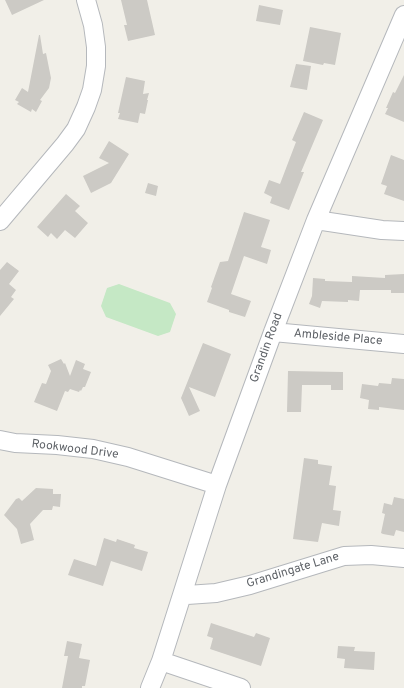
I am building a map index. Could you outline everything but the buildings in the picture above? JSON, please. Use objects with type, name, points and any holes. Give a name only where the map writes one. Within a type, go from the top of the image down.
[{"type":"street","points":[[0,221],[65,144],[76,129],[86,107],[92,90],[96,47],[94,25],[86,0]]},
{"type":"street","name":"Grandin Road","points":[[150,688],[161,661],[217,486],[273,332],[316,220],[404,15]]},
{"type":"street","points":[[316,220],[382,230],[404,231]]},
{"type":"street","name":"Ambleside Place","points":[[273,332],[404,344]]},
{"type":"street","name":"Rookwood Drive","points":[[0,440],[15,443],[57,445],[93,449],[128,457],[217,486]]},
{"type":"street","name":"Grandingate Lane","points":[[183,593],[188,595],[216,593],[250,585],[344,556],[371,554],[404,558]]},
{"type":"street","points":[[161,661],[241,688]]},
{"type":"green space","points":[[119,284],[170,303],[176,314],[170,332],[158,336],[106,317],[101,306],[107,288]]}]
